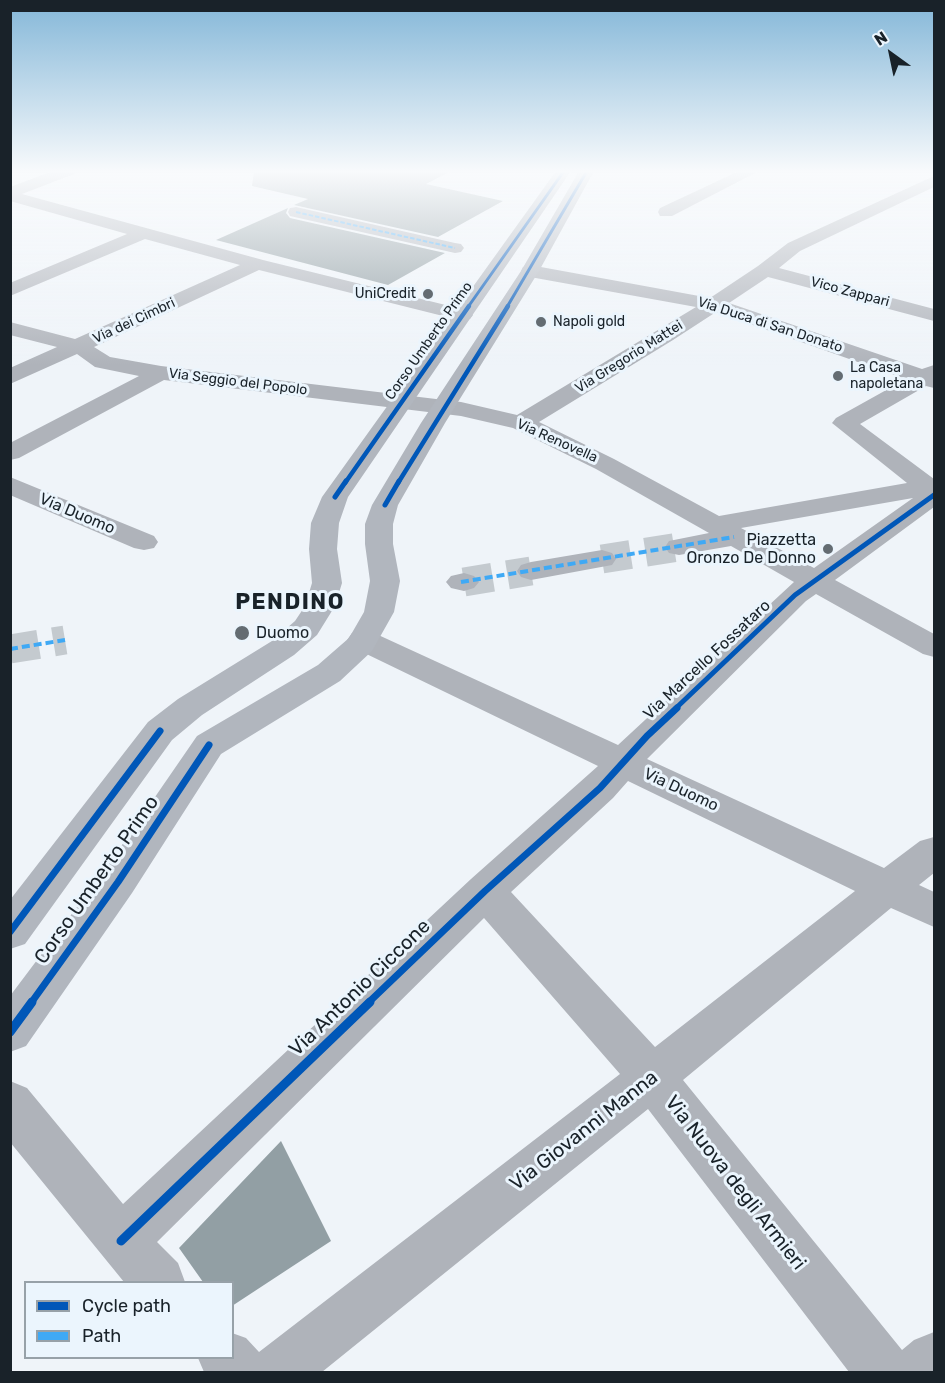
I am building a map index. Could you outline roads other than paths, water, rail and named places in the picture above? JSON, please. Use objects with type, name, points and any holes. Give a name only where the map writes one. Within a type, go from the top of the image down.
[{"type":"main road","name":"Corso Umberto Primo","points":[[10,932],[160,731],[190,707],[283,648],[306,628],[320,606],[327,583],[323,549],[325,524],[335,497],[519,236]]},
{"type":"main road","points":[[363,640],[379,612],[385,581],[380,524],[385,505],[443,406],[550,236]]},
{"type":"main road","name":"Corso Umberto Primo","points":[[10,1032],[118,882],[209,745],[329,673],[363,640]]},
{"type":"street","points":[[10,290],[138,236]]},
{"type":"street","points":[[153,236],[463,315]]},
{"type":"street","points":[[400,236],[455,248]]},
{"type":"street","name":"Via Gregorio Mattei","points":[[521,423],[666,336],[765,270],[794,247],[818,236]]},
{"type":"street","name":"Via dei Cimbri","points":[[10,377],[80,347],[257,264]]},
{"type":"street","name":"Vico Zappari","points":[[765,270],[934,315]]},
{"type":"street","name":"Via Duca di San Donato","points":[[530,271],[713,304],[931,377]]},
{"type":"street","name":"Via Seggio del Popolo","points":[[10,328],[80,347],[103,362],[161,373],[401,402]]},
{"type":"street","points":[[10,453],[161,373]]},
{"type":"street","points":[[931,377],[844,423],[933,491]]},
{"type":"street","name":"Via Renovella","points":[[401,402],[469,410],[521,423],[605,464],[814,581]]},
{"type":"street","name":"Via Duomo","points":[[10,485],[144,542]]},
{"type":"street","points":[[679,547],[716,527],[933,491]]},
{"type":"street","name":"Via Marcello Fossataro","points":[[624,762],[647,736],[795,595],[933,491]]},
{"type":"street","points":[[531,571],[602,560]]},
{"type":"street","points":[[814,581],[934,647]]},
{"type":"street","name":"Via Duomo","points":[[363,640],[934,910]]},
{"type":"street","name":"Via Antonio Ciccone","points":[[121,1241],[485,891],[600,788],[624,762]]},
{"type":"street","name":"Via Giovanni Manna","points":[[278,1372],[934,852]]},
{"type":"street","name":"Via Nuova degli Armieri","points":[[485,891],[651,1077],[884,1372]]},
{"type":"street","points":[[10,1104],[121,1241],[158,1281]]},
{"type":"street","points":[[227,1359],[239,1372]]},
{"type":"street","points":[[918,1372],[934,1360]]},
{"type":"tunnel","points":[[602,559],[679,547]]},
{"type":"tunnel","points":[[464,582],[531,571]]},
{"type":"tunnel","points":[[10,649],[65,640]]},
{"type":"place","name":"UniCredit","points":[[428,294]]},
{"type":"place","name":"Napoli gold","points":[[541,322]]},
{"type":"place","name":"La Casa napoletana","points":[[838,376]]},
{"type":"place","name":"Piazzetta Oronzo De Donno","points":[[828,549]]},
{"type":"place","name":"Duomo","points":[[242,633]]},
{"type":"district","name":"PENDINO","points":[[290,603]]}]
